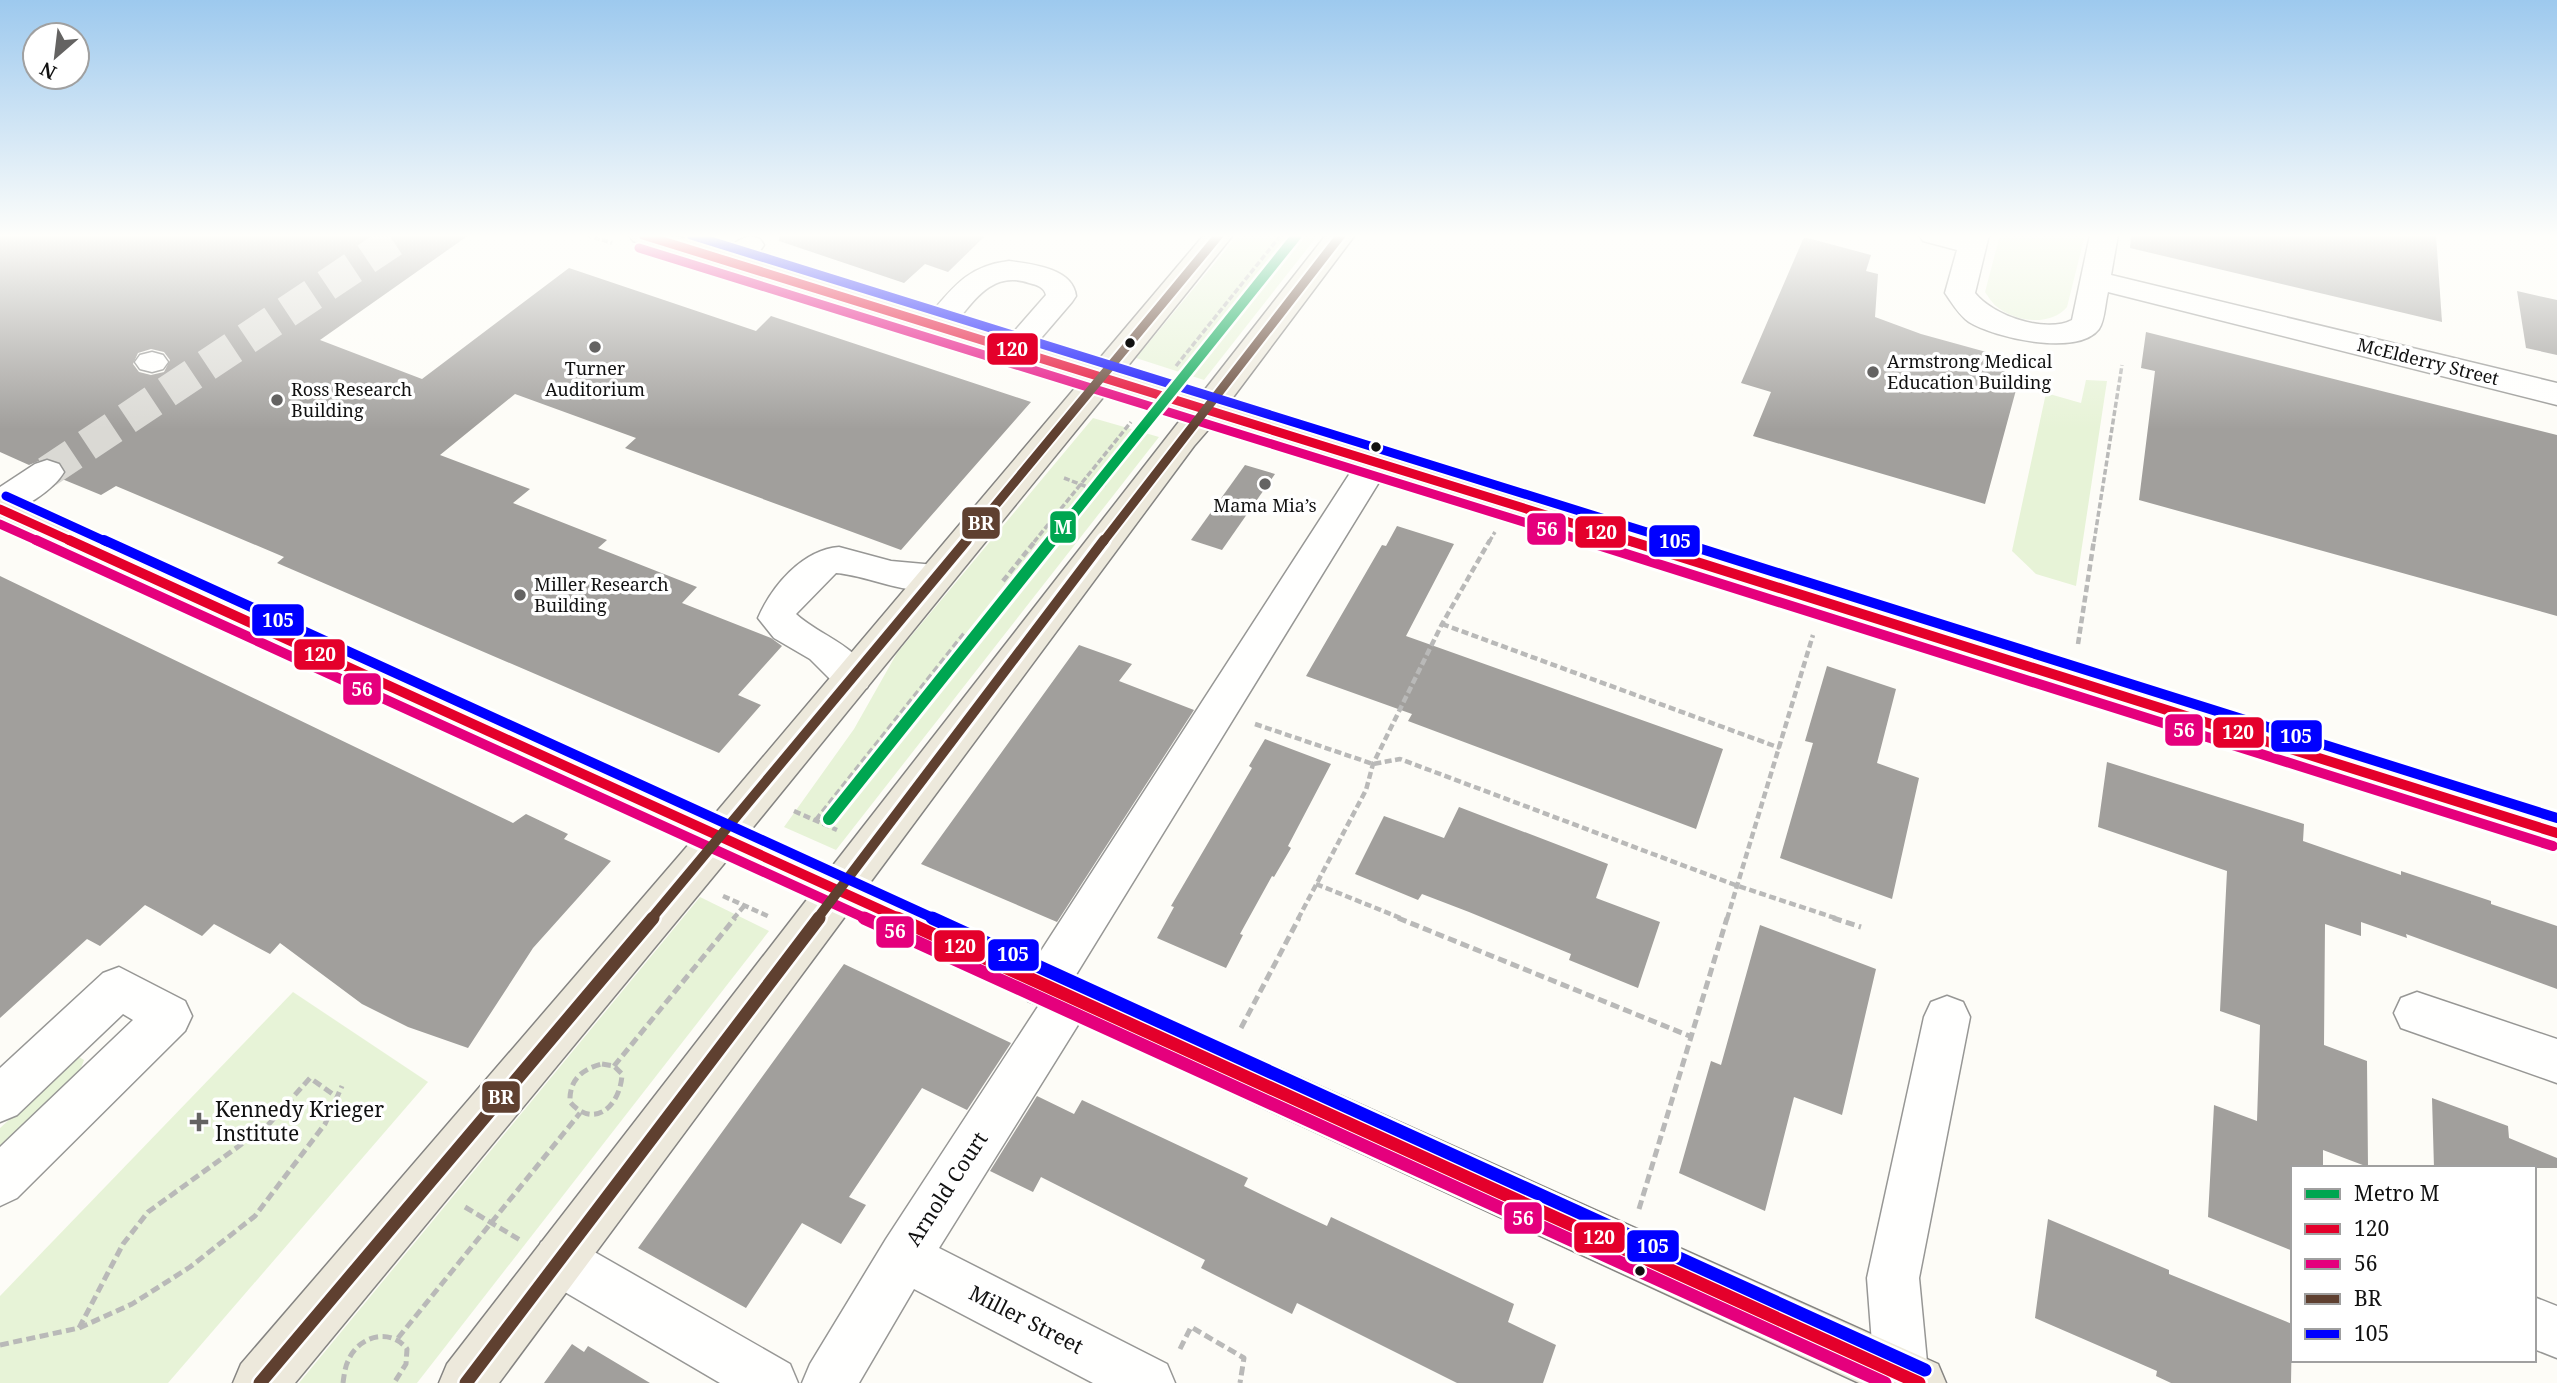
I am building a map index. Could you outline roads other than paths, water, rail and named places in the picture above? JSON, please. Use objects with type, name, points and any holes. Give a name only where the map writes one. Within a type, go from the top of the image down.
[{"type":"main road","points":[[862,300],[936,327],[1510,503],[2557,833]]},
{"type":"main road","points":[[260,1383],[719,839],[1166,300]]},
{"type":"main road","points":[[466,1383],[545,1253],[838,892],[1182,438],[1291,300]]},
{"type":"main road","points":[[0,507],[719,839],[1626,1250],[1908,1381]]},
{"type":"street","points":[[936,327],[961,300]]},
{"type":"street","points":[[1013,351],[1058,300]]},
{"type":"street","points":[[1965,300],[1983,317],[2041,333],[2070,333],[2086,325],[2092,300]]},
{"type":"street","name":"McElderry Street","points":[[2175,300],[2557,394]]},
{"type":"street","name":"Arnold Court","points":[[828,1383],[904,1257],[1218,711],[1375,461]]},
{"type":"street","points":[[0,507],[47,472]]},
{"type":"street","points":[[853,677],[823,649],[787,628],[776,618],[781,607],[817,568],[828,561],[839,560],[891,574],[935,578]]},
{"type":"street","points":[[0,1099],[119,988],[169,1016],[0,1181]]},
{"type":"street","points":[[2417,1013],[2557,1061]]},
{"type":"street","points":[[1908,1381],[1894,1278],[1947,1017]]},
{"type":"street","points":[[545,1253],[771,1383]]},
{"type":"street","name":"Miller Street","points":[[904,1257],[1161,1372]]},
{"type":"street","points":[[2536,1324],[2557,1332]]},
{"type":"tunnel","points":[[47,472],[305,300]]},
{"type":"metro line","name":"M","points":[[829,819],[1245,300]]},
{"type":"place","name":"Turner Auditorium","points":[[595,347]]},
{"type":"place","name":"Armstrong Medical Education Building","points":[[1873,372]]},
{"type":"place","name":"Ross Research Building","points":[[277,400]]},
{"type":"place","name":"Mama Mia’s","points":[[1265,484]]},
{"type":"place","name":"Miller Research Building","points":[[520,595]]},
{"type":"place","name":"Kennedy Krieger Institute","points":[[199,1122]]}]
